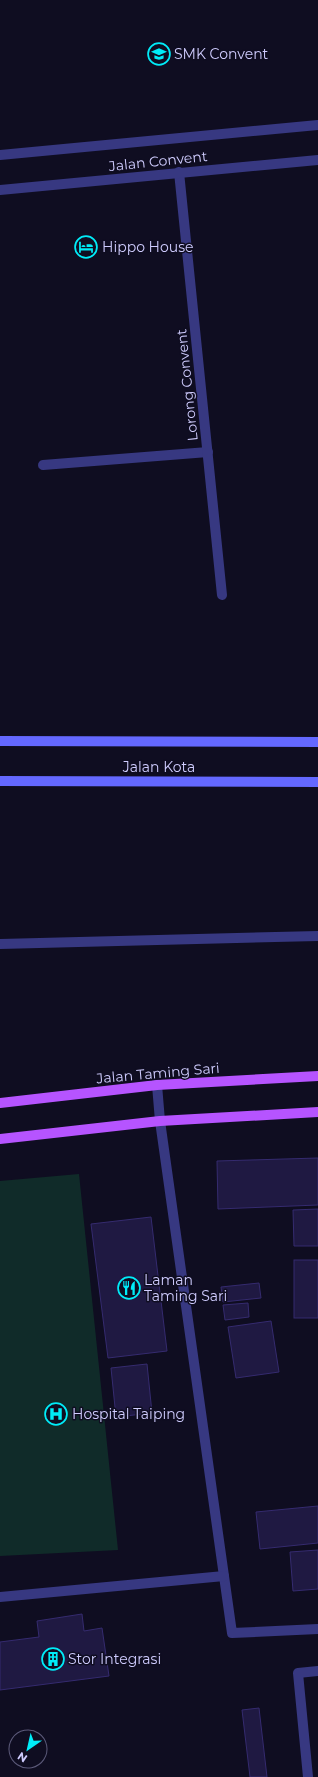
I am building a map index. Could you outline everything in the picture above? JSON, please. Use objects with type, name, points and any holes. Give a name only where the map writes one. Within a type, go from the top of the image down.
[{"type":"main road","name":"Jalan Kota","points":[[0,741],[318,742]]},
{"type":"main road","name":"Jalan Kota","points":[[0,781],[318,782]]},
{"type":"main road","name":"Jalan Taming Sari","points":[[0,1103],[157,1085],[318,1076]]},
{"type":"main road","points":[[0,1139],[160,1121],[318,1112]]},
{"type":"street","name":"Jalan Convent","points":[[0,155],[318,125]]},
{"type":"street","name":"Jalan Convent","points":[[0,190],[318,160]]},
{"type":"street","name":"Lorong Convent","points":[[179,172],[222,595]]},
{"type":"street","points":[[43,466],[208,452]]},
{"type":"street","points":[[0,944],[318,936]]},
{"type":"street","points":[[157,1085],[160,1121],[232,1633],[318,1629]]},
{"type":"street","points":[[0,1598],[224,1576]]},
{"type":"street","points":[[308,1777],[298,1672],[318,1671]]},
{"type":"green space","points":[[79,1174],[118,1550],[0,1556],[0,1181]]},
{"type":"building","points":[[318,1158],[318,1205],[218,1209],[217,1161]]},
{"type":"building","points":[[318,1209],[318,1246],[294,1246],[293,1210]]},
{"type":"building","name":"Laman Taming Sari","points":[[151,1217],[167,1351],[108,1358],[91,1224]]},
{"type":"building","points":[[294,1260],[318,1260],[318,1318],[294,1318]]},
{"type":"building","points":[[259,1283],[261,1298],[223,1302],[221,1287]]},
{"type":"building","points":[[248,1303],[249,1317],[225,1320],[223,1305]]},
{"type":"building","points":[[271,1321],[279,1372],[236,1378],[228,1327]]},
{"type":"building","points":[[147,1364],[152,1413],[116,1417],[111,1368]]},
{"type":"building","points":[[318,1506],[318,1543],[260,1549],[256,1512]]},
{"type":"building","points":[[318,1550],[318,1589],[293,1591],[290,1552]]},
{"type":"building","name":"Stor Integrasi","points":[[82,1614],[84,1631],[102,1628],[109,1676],[0,1690],[0,1642],[39,1637],[37,1621]]},
{"type":"building","points":[[259,1708],[267,1777],[250,1777],[242,1710]]},
{"type":"place","name":"SMK Convent","points":[[159,54]]},
{"type":"place","name":"Hippo House","points":[[86,247]]},
{"type":"place","name":"Laman Taming Sari","points":[[129,1288]]},
{"type":"place","name":"Hospital Taiping","points":[[56,1414]]},
{"type":"place","name":"Stor Integrasi","points":[[53,1659]]}]
